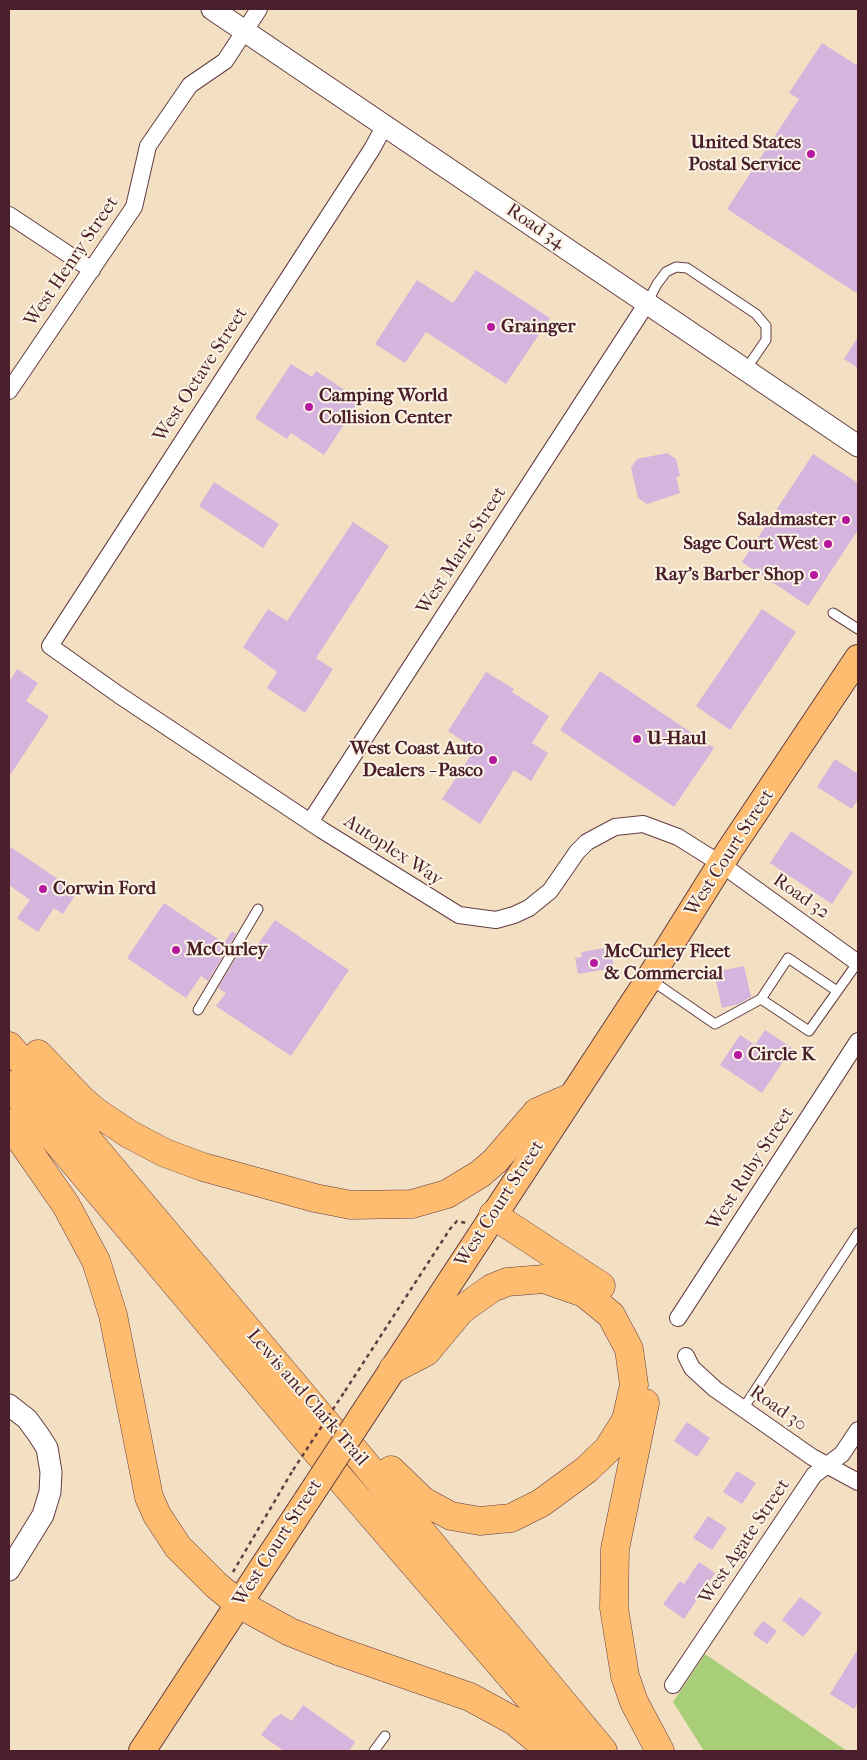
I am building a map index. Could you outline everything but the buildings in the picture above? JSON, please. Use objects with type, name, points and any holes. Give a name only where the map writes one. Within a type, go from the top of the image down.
[{"type":"highway","points":[[9,1027],[19,1033],[82,1100],[112,1123],[147,1144],[203,1167],[351,1206],[412,1204],[447,1194],[480,1174],[495,1161],[537,1112],[569,1098]]},
{"type":"highway","name":"Lewis and Clark Trail","points":[[9,1046],[332,1430],[353,1449],[603,1751]]},
{"type":"highway","name":"Lewis and Clark Trail","points":[[9,1085],[312,1446],[575,1751]]},
{"type":"highway","points":[[9,1123],[66,1205],[96,1261],[113,1315],[144,1479],[157,1515],[178,1547],[216,1585],[239,1604],[305,1639],[470,1697],[514,1721],[551,1751]]},
{"type":"highway","points":[[493,1215],[609,1292],[631,1316],[644,1347],[648,1380],[615,1549],[613,1575],[614,1608],[625,1676],[634,1702],[660,1751]]},
{"type":"highway","points":[[353,1449],[380,1459],[417,1497],[438,1510],[464,1520],[503,1519],[526,1512],[541,1503],[597,1460],[618,1436],[626,1420],[634,1385],[629,1348],[611,1315],[584,1293],[544,1279],[507,1282],[492,1288],[461,1310],[426,1352],[392,1369]]},
{"type":"main road","name":"West Court Street","points":[[142,1751],[649,978],[721,864],[858,658]]},
{"type":"street","name":"Road 34","points":[[212,9],[858,446]]},
{"type":"street","name":"West Henry Street","points":[[10,387],[92,270],[137,201],[148,146],[184,91],[196,80],[222,65],[259,9]]},
{"type":"street","name":"West Octave Street","points":[[50,646],[385,126]]},
{"type":"street","points":[[9,215],[92,270]]},
{"type":"street","name":"West Marie Street","points":[[310,822],[647,303]]},
{"type":"street","name":"Autoplex Way","points":[[50,646],[127,700],[310,822],[449,910],[477,919],[496,920],[529,908],[550,891],[587,842],[615,828],[630,825],[654,826],[678,837],[721,864]]},
{"type":"street","name":"Road 32","points":[[721,864],[858,963]]},
{"type":"street","name":"West Ruby Street","points":[[678,1318],[858,1041]]},
{"type":"street","name":"Road 30","points":[[686,1356],[692,1368],[701,1378],[743,1409],[812,1457],[858,1482]]},
{"type":"street","points":[[9,1405],[27,1419],[47,1448],[51,1477],[46,1508],[39,1524],[9,1570]]},
{"type":"street","name":"West Agate Street","points":[[673,1685],[814,1474],[842,1454],[858,1430]]},
{"type":"lane","points":[[647,303],[656,284],[666,272],[676,266],[687,268],[756,314],[766,326],[766,340],[746,370]]},
{"type":"lane","points":[[833,613],[858,629]]},
{"type":"lane","points":[[198,1010],[258,909]]},
{"type":"lane","points":[[649,978],[715,1024],[761,999],[788,958],[837,991]]},
{"type":"lane","points":[[761,999],[809,1031],[858,963]]},
{"type":"lane","points":[[743,1409],[858,1234]]},
{"type":"lane","points":[[374,1751],[385,1736]]},
{"type":"path","points":[[230,1576],[292,1470],[450,1229],[457,1221],[467,1224]]},
{"type":"green space","points":[[705,1654],[847,1751],[704,1751],[673,1702]]},
{"type":"place","name":"United States Postal Service","points":[[811,154]]},
{"type":"place","name":"Grainger","points":[[491,327]]},
{"type":"place","name":"Camping World Collision Center","points":[[309,407]]},
{"type":"place","name":"Saladmaster","points":[[846,520]]},
{"type":"place","name":"Sage Court West","points":[[828,544]]},
{"type":"place","name":"Ray's Barber Shop","points":[[814,575]]},
{"type":"place","name":"U-Haul","points":[[637,739]]},
{"type":"place","name":"West Coast Auto Dealers - Pasco","points":[[493,760]]},
{"type":"place","name":"Corwin Ford","points":[[43,889]]},
{"type":"place","name":"McCurley","points":[[176,950]]},
{"type":"place","name":"McCurley Fleet & Commercial","points":[[594,963]]},
{"type":"place","name":"Circle K","points":[[738,1055]]}]
